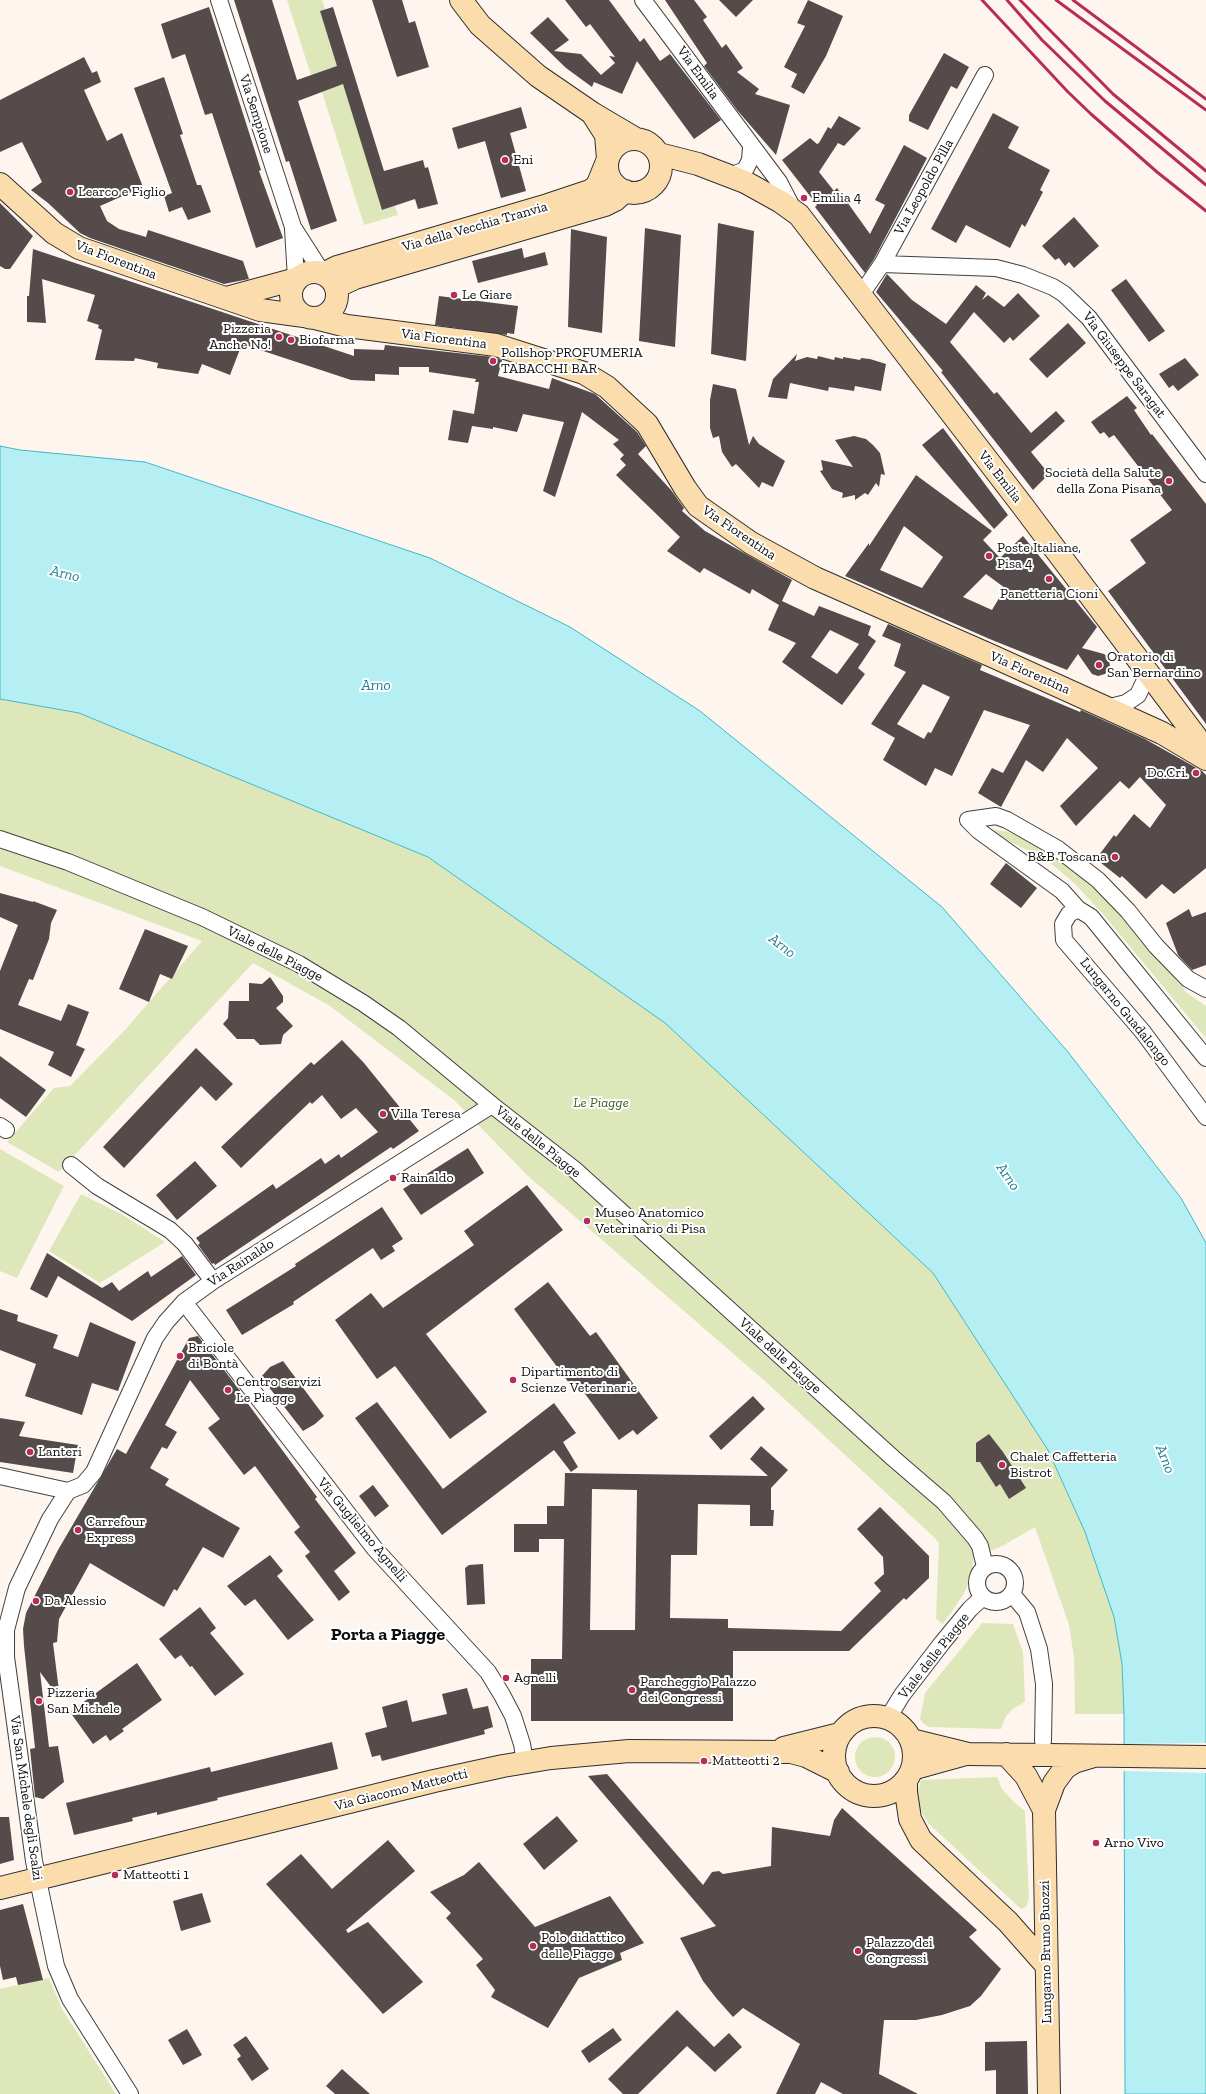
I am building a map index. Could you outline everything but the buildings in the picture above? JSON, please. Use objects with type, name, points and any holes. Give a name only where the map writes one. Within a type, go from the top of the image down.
[{"type":"main road","points":[[461,0],[480,25],[538,76],[592,113],[636,139],[650,144],[659,154],[661,171],[656,181],[645,191],[626,191],[617,187],[610,177],[606,135],[592,113]]},
{"type":"main road","points":[[608,159],[612,150],[619,144],[636,139]]},
{"type":"main road","name":"Via Emilia","points":[[659,154],[692,162],[751,185],[793,209],[1142,665],[1206,751]]},
{"type":"main road","name":"Via della Vecchia Tranvia","points":[[329,281],[337,267],[548,205],[590,191],[597,186],[608,159]]},
{"type":"main road","name":"Via Fiorentina","points":[[0,184],[54,233],[80,248],[128,267],[260,310],[309,317],[347,326],[496,345],[584,373],[607,387],[648,424],[685,488],[698,506],[751,544],[815,578],[1162,733],[1206,751]]},
{"type":"main road","name":"Via della Vecchia Tranvia","points":[[329,281],[355,278],[605,205],[615,200],[626,191]]},
{"type":"main road","points":[[226,298],[296,279],[309,272],[329,281],[337,294],[333,308],[322,316],[309,317],[293,306],[291,299],[292,285],[296,279]]},
{"type":"main road","points":[[968,1754],[909,1775],[888,1794],[866,1795],[850,1788],[838,1772],[834,1752],[840,1734],[848,1725],[859,1719],[874,1716],[888,1718],[904,1729],[911,1740],[915,1756],[909,1775],[906,1797],[910,1819],[921,1840],[1008,1922],[1046,1965]]},
{"type":"main road","name":"Via Giacomo Matteotti","points":[[771,1751],[840,1734]]},
{"type":"main road","points":[[911,1740],[968,1754],[1206,1757]]},
{"type":"main road","name":"Via Giacomo Matteotti","points":[[0,1888],[434,1781],[525,1762],[628,1752],[771,1751],[791,1752],[806,1756],[838,1772]]},
{"type":"main road","name":"Lungarno Bruno Buozzi","points":[[1006,1754],[1026,1776],[1044,1810]]},
{"type":"main road","name":"Lungarno Bruno Buozzi","points":[[1049,2094],[1044,1810],[1054,1783],[1065,1768],[1074,1762],[1094,1756]]},
{"type":"main road","points":[[1008,1922],[1024,1923],[1030,1921],[1045,1903]]},
{"type":"street","name":"Via Sempione","points":[[219,0],[293,227],[296,279]]},
{"type":"street","name":"Via Emilia","points":[[643,0],[751,147],[779,182],[793,209]]},
{"type":"street","name":"Via Leopoldo Pilla","points":[[860,296],[882,264],[984,75]]},
{"type":"street","points":[[725,175],[735,174],[745,170],[750,160],[751,147]]},
{"type":"street","name":"Via Sempione","points":[[293,227],[329,281]]},
{"type":"street","name":"Via Giuseppe Saragat","points":[[882,264],[996,268],[1023,275],[1053,287],[1064,294],[1089,318],[1206,474]]},
{"type":"street","points":[[1106,708],[1126,703],[1138,696],[1145,680],[1142,665]]},
{"type":"street","points":[[1206,989],[1188,979],[1156,946],[1128,911],[1098,880],[1058,849],[1020,826],[996,816],[968,820],[979,831],[1062,891],[1078,909],[1090,917],[1206,1058]]},
{"type":"street","name":"Viale delle Piagge","points":[[0,839],[68,862],[135,888],[202,917],[299,964],[363,1002],[399,1028],[492,1105],[574,1169],[944,1502],[964,1523],[975,1538],[980,1546],[985,1567]]},
{"type":"street","name":"Lungarno Guadalongo","points":[[1078,909],[1069,914],[1063,924],[1064,940],[1143,1032],[1206,1117]]},
{"type":"street","name":"Via Rainaldo","points":[[68,1491],[79,1488],[94,1472],[155,1338],[166,1322],[184,1302],[213,1281],[492,1105]]},
{"type":"street","points":[[72,1165],[97,1186],[170,1230],[185,1244],[213,1281]]},
{"type":"street","name":"Via Guglielmo Agnelli","points":[[184,1302],[375,1549],[488,1672],[513,1716],[522,1744],[525,1762]]},
{"type":"street","points":[[0,1476],[68,1491]]},
{"type":"street","name":"Via San Michele degli Scalzi","points":[[68,1491],[50,1519],[22,1575],[13,1600],[6,1630],[6,1657],[37,1879],[51,1949],[58,1972],[70,1999],[130,2094]]},
{"type":"street","points":[[996,1564],[1002,1565],[1011,1571],[1015,1582],[1012,1594],[1009,1598],[998,1602],[987,1601],[977,1587],[977,1582],[981,1571],[985,1567],[996,1564]]},
{"type":"street","points":[[1012,1594],[1027,1612],[1039,1649],[1044,1684],[1043,1740]]},
{"type":"street","name":"Viale delle Piagge","points":[[888,1718],[902,1695],[942,1643],[970,1609],[983,1597]]},
{"type":"green space","points":[[287,0],[322,0],[325,9],[320,11],[337,63],[349,60],[356,79],[343,83],[383,210],[395,206],[398,215],[364,225],[322,92],[311,75]]},
{"type":"green space","name":"Le Piagge","points":[[0,699],[79,713],[428,857],[665,1023],[933,1273],[1048,1450],[1085,1532],[1114,1617],[1122,1664],[1124,1714],[1075,1714],[1074,1657],[1069,1625],[1035,1527],[1004,1545],[973,1559],[972,1576],[963,1595],[943,1624],[936,1619],[939,1543],[936,1539],[766,1382],[528,1176],[454,1100],[330,1006],[253,963],[59,1172],[7,1142],[54,1088],[70,1086],[126,1029],[202,941],[0,866]]},
{"type":"green space","points":[[990,829],[1008,832],[1022,838],[1069,865],[1095,883],[1187,993],[1206,1006],[1206,1038],[1102,913],[1074,883],[1047,860],[988,831]]},
{"type":"green space","points":[[0,1149],[64,1186],[17,1278],[0,1271]]},
{"type":"green space","points":[[81,1194],[123,1215],[165,1242],[100,1283],[49,1251]]},
{"type":"green space","points":[[982,1623],[1013,1624],[1023,1652],[1025,1702],[1014,1708],[1006,1716],[1001,1729],[929,1727],[920,1719],[925,1693]]},
{"type":"green space","points":[[875,1737],[883,1739],[889,1743],[893,1749],[895,1757],[893,1765],[889,1771],[883,1775],[875,1777],[867,1775],[861,1771],[857,1765],[855,1757],[857,1749],[861,1743],[867,1739]]},
{"type":"green space","points":[[997,1777],[1002,1789],[1025,1811],[1029,1899],[1026,1907],[1021,1909],[929,1824],[918,1807],[918,1790],[921,1780]]},
{"type":"green space","points":[[49,1978],[62,2009],[116,2094],[0,2094],[0,1989]]},
{"type":"water","name":"Arno","points":[[0,446],[20,450],[145,462],[430,558],[570,627],[700,711],[942,907],[1068,1052],[1181,1198],[1206,1243],[1206,2094],[1125,2094],[1124,1714],[1122,1664],[1114,1617],[1085,1532],[1048,1450],[933,1273],[665,1023],[428,857],[79,713],[0,699]]},
{"type":"pier","points":[[1206,1743],[1206,1773],[1122,1771],[1122,1744]]},
{"type":"railway","points":[[982,0],[1068,92],[1091,114],[1157,172],[1206,211]]},
{"type":"railway","points":[[1007,0],[1042,40],[1105,101],[1206,185]]},
{"type":"railway","points":[[1020,0],[1113,94],[1206,171]]},
{"type":"railway","points":[[1056,0],[1206,110]]},
{"type":"railway","points":[[1073,0],[1206,99]]},
{"type":"place","name":"Eni","points":[[505,160]]},
{"type":"place","name":"Learco e Figlio","points":[[70,192]]},
{"type":"place","name":"Emilia 4","points":[[804,198]]},
{"type":"place","name":"Le Giare","points":[[454,295]]},
{"type":"place","name":"Pizzeria Anche No!","points":[[279,337]]},
{"type":"place","name":"Biofarma","points":[[291,340]]},
{"type":"place","name":"Pollshop PROFUMERIA TABACCHI BAR","points":[[493,361]]},
{"type":"place","name":"Società della Salute della Zona Pisana","points":[[1169,481]]},
{"type":"place","name":"Poste Italiane, Pisa 4","points":[[989,556]]},
{"type":"place","name":"Panetteria Cioni","points":[[1049,579]]},
{"type":"place","name":"Oratorio di San Bernardino","points":[[1099,665]]},
{"type":"place","name":"Do.Cri.","points":[[1196,773]]},
{"type":"place","name":"B&B Toscana","points":[[1115,857]]},
{"type":"place","name":"Villa Teresa","points":[[383,1114]]},
{"type":"place","name":"Rainaldo","points":[[393,1178]]},
{"type":"place","name":"Museo Anatomico Veterinario di Pisa","points":[[587,1221]]},
{"type":"place","name":"Briciole di Bontà","points":[[180,1356]]},
{"type":"place","name":"Dipartimento di Scienze Veterinarie","points":[[513,1380]]},
{"type":"place","name":"Centro servizi Le Piagge","points":[[228,1390]]},
{"type":"place","name":"Lanteri","points":[[30,1452]]},
{"type":"place","name":"Chalet Caffetteria Bistrot","points":[[1002,1465]]},
{"type":"place","name":"Carrefour Express","points":[[78,1530]]},
{"type":"place","name":"Da Alessio","points":[[36,1601]]},
{"type":"place","name":"Agnelli","points":[[506,1678]]},
{"type":"place","name":"Parcheggio Palazzo dei Congressi","points":[[632,1690]]},
{"type":"place","name":"Pizzeria San Michele","points":[[39,1701]]},
{"type":"place","name":"Matteotti 2","points":[[704,1761]]},
{"type":"place","name":"Arno Vivo","points":[[1096,1843]]},
{"type":"place","name":"Matteotti 1","points":[[115,1875]]},
{"type":"place","name":"Polo didattico delle Piagge","points":[[533,1946]]},
{"type":"place","name":"Palazzo dei Congressi","points":[[858,1951]]},
{"type":"district","name":"Porta a Piagge","points":[[388,1635]]}]
